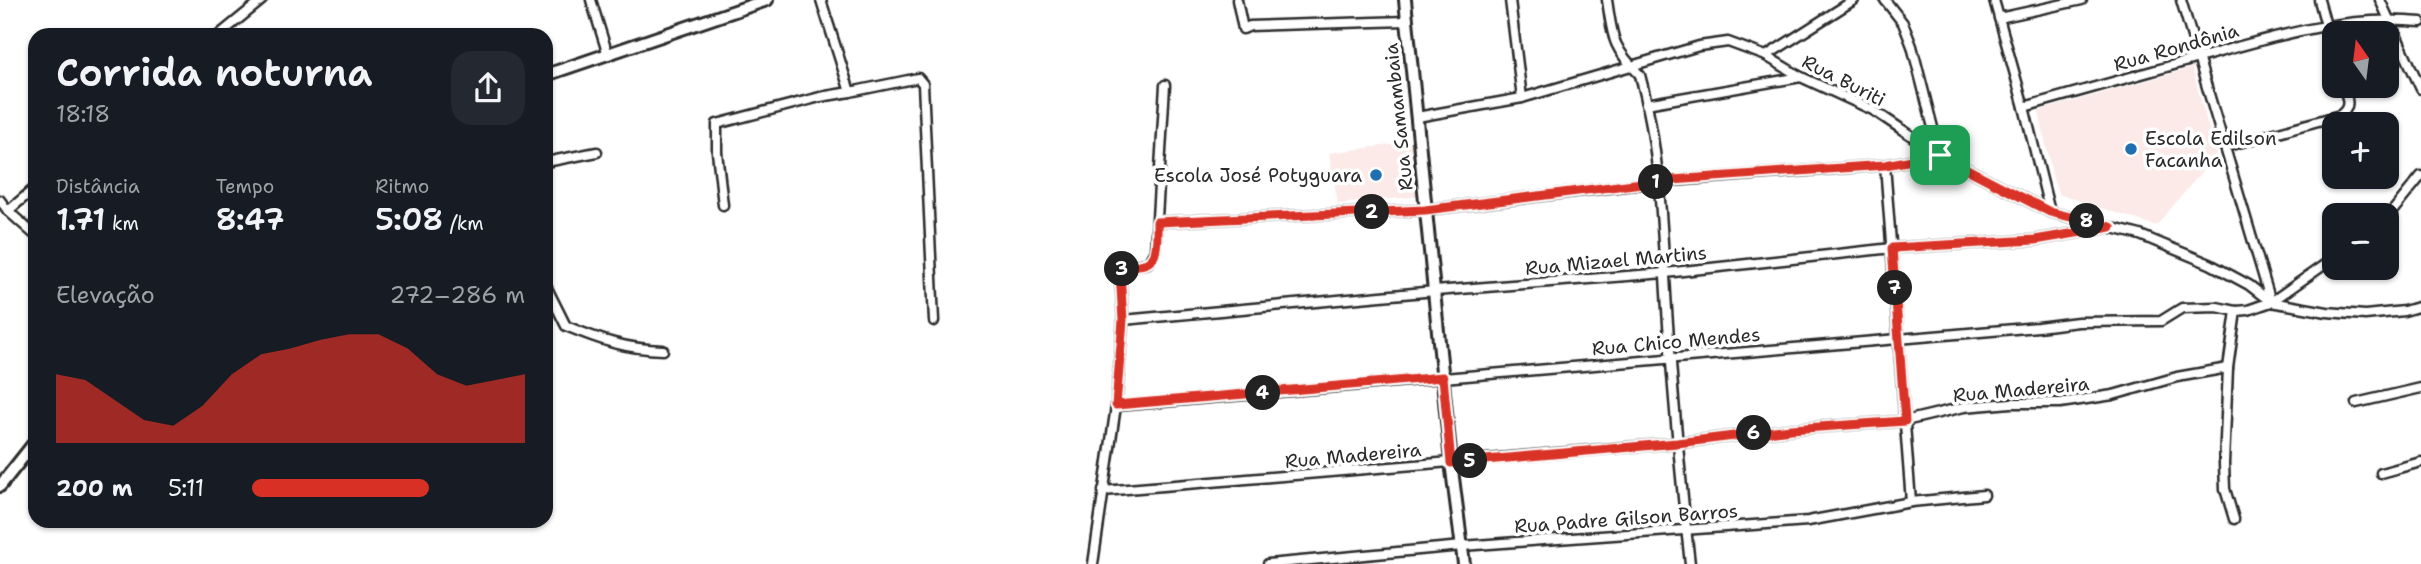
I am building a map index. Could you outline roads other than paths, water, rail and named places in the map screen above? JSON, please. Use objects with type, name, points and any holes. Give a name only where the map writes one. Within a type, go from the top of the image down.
[{"type":"street","points":[[228,28],[262,0]]},
{"type":"street","points":[[591,0],[608,55]]},
{"type":"street","points":[[553,73],[753,1],[767,0]]},
{"type":"street","points":[[821,0],[850,92]]},
{"type":"street","points":[[1237,0],[1243,29],[1250,26],[1406,21]]},
{"type":"street","name":"Rua Samambaia","points":[[1405,0],[1451,463],[1464,564]]},
{"type":"street","points":[[1510,0],[1522,98]]},
{"type":"street","points":[[1607,0],[1616,46],[1631,68],[1640,75],[1647,104],[1658,181],[1677,443],[1690,564]]},
{"type":"street","points":[[1766,56],[1854,0]]},
{"type":"street","points":[[1157,222],[1425,210],[1658,181],[1885,165],[1940,155],[1912,46],[1903,23],[1885,0]]},
{"type":"street","points":[[1994,0],[2050,212]]},
{"type":"street","points":[[1999,18],[2082,0]]},
{"type":"street","points":[[2181,0],[2271,302]]},
{"type":"street","points":[[2319,0],[2325,21]]},
{"type":"street","points":[[2380,0],[2421,89]]},
{"type":"street","name":"Rua Rondônia","points":[[2368,21],[2389,19],[2421,22]]},
{"type":"street","name":"Rua Rondônia","points":[[2024,107],[2276,35],[2322,26]]},
{"type":"street","name":"Rua Buriti","points":[[1417,117],[1522,98],[1699,46],[1728,42],[1766,56],[1873,110],[1940,155],[2050,212],[2140,235],[2210,264],[2249,285],[2271,302]]},
{"type":"street","points":[[1647,104],[1801,76]]},
{"type":"street","points":[[723,205],[717,124],[820,97],[918,78],[924,87],[934,321]]},
{"type":"street","points":[[1093,564],[1116,405],[1123,320],[1120,273],[1125,267],[1148,263],[1155,251],[1165,85]]},
{"type":"street","points":[[2224,147],[2340,116],[2349,105],[2347,98]]},
{"type":"street","points":[[553,161],[597,152]]},
{"type":"street","points":[[1885,165],[1911,502]]},
{"type":"street","points":[[2399,203],[2421,176]]},
{"type":"street","points":[[8,211],[28,194]]},
{"type":"street","points":[[0,200],[28,229]]},
{"type":"street","name":"Rua Mizael Martins","points":[[1123,320],[1435,290],[1665,274],[1892,248],[2035,240],[2111,227]]},
{"type":"street","points":[[2234,519],[2225,488],[2225,476],[2228,368],[2236,311],[2271,302],[2322,266]]},
{"type":"street","points":[[553,300],[566,326],[599,340],[634,349],[663,349]]},
{"type":"street","points":[[2271,302],[2327,312],[2365,315],[2404,311],[2421,306]]},
{"type":"street","name":"Rua Chico Mendes","points":[[1116,405],[2038,327],[2078,321],[2161,321],[2182,308],[2217,307],[2236,311]]},
{"type":"street","name":"Rua Madereira","points":[[1103,491],[1451,463],[1677,443],[1791,429],[1905,421],[1964,407],[2060,403],[2113,395],[2177,377],[2228,368]]},
{"type":"street","points":[[2356,403],[2421,388]]},
{"type":"street","points":[[0,486],[28,451]]},
{"type":"street","points":[[2381,473],[2421,462]]},
{"type":"street","name":"Rua Padre Gilson Barros","points":[[1268,564],[1462,546],[1808,521],[1911,502],[1984,495]]},
{"type":"place","name":"Escola Edilson Facanha","points":[[2131,149]]},
{"type":"place","name":"Escola José Potyguara","points":[[1376,175]]}]
